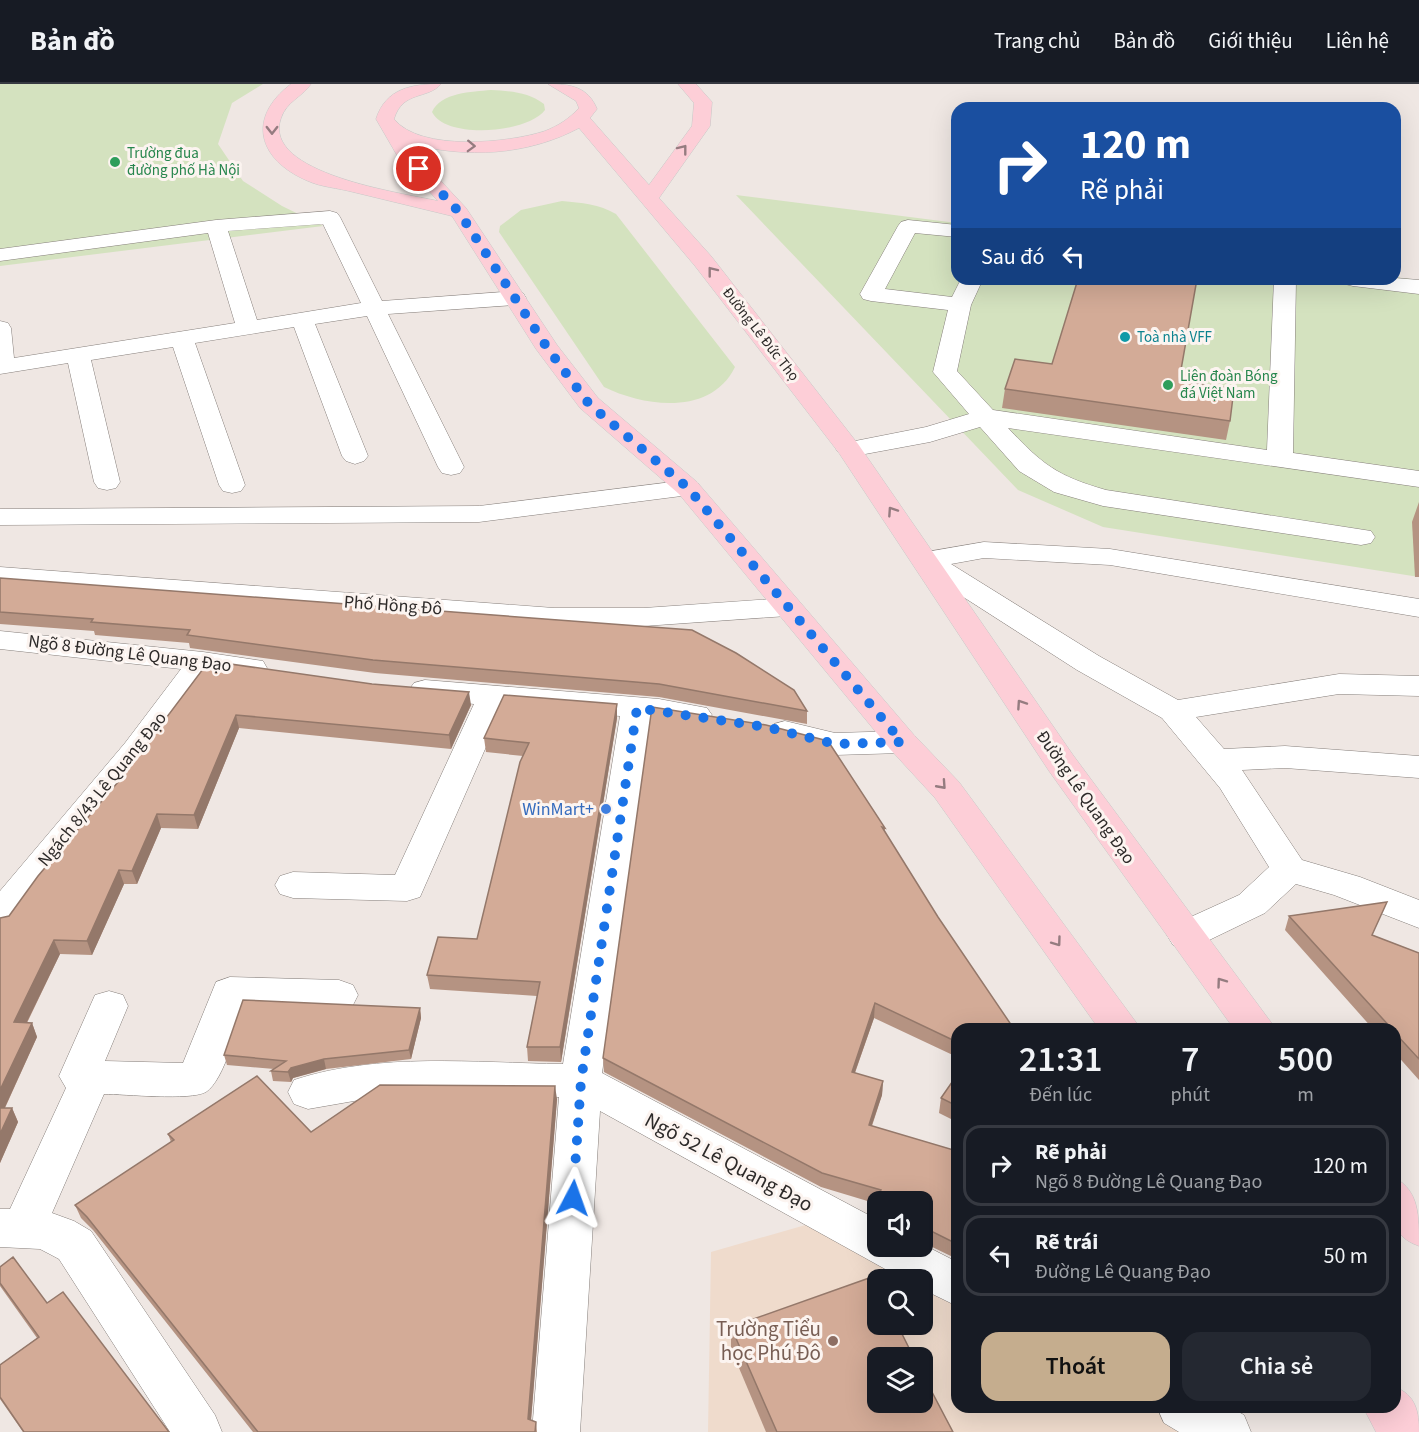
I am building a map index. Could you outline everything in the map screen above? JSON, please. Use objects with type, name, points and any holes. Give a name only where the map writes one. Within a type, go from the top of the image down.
[{"type":"main road","points":[[302,84],[281,100],[271,121],[272,142],[289,162],[315,177],[459,212]]},
{"type":"main road","points":[[432,84],[405,90],[387,107],[385,119],[394,130],[405,153],[459,212],[548,349],[589,404],[688,488],[902,742],[947,790],[1116,1023]]},
{"type":"main road","points":[[394,130],[413,139],[441,145],[497,146],[541,140],[566,131],[585,100],[557,84]]},
{"type":"main road","points":[[650,197],[701,126],[703,102],[687,84]]},
{"type":"main road","name":"Đường Lê Đức Thọ","points":[[585,100],[650,197],[703,261],[849,449],[925,560]]},
{"type":"main road","name":"Đường Lê Quang Đạo","points":[[925,560],[1061,763],[1252,1023]]},
{"type":"main road","points":[[1391,1413],[1404,1432]]},
{"type":"street","points":[[0,255],[216,226],[330,217],[452,468]]},
{"type":"street","points":[[216,226],[248,328]]},
{"type":"street","points":[[951,230],[908,226],[871,294],[960,305]]},
{"type":"street","points":[[969,285],[960,305],[945,372],[1029,465],[1063,486],[1103,498],[1360,537]]},
{"type":"street","points":[[1280,459],[1285,285]]},
{"type":"street","points":[[1401,285],[1419,287]]},
{"type":"street","points":[[0,328],[2,367],[373,308],[515,298]]},
{"type":"street","points":[[302,319],[355,456]]},
{"type":"street","points":[[182,338],[232,485]]},
{"type":"street","points":[[78,355],[107,482]]},
{"type":"street","points":[[849,449],[930,434],[986,417],[1419,479]]},
{"type":"street","points":[[0,517],[479,514],[688,488]]},
{"type":"street","points":[[925,560],[984,550],[1110,557],[1419,608]]},
{"type":"street","points":[[925,560],[1088,663],[1173,711],[1217,760],[1289,869],[1347,886],[1419,915]]},
{"type":"street","name":"Phố Hồng Đô","points":[[0,576],[554,617],[644,617],[787,607]]},
{"type":"street","name":"Ngõ 8 Đường Lê Quang Đạo","points":[[0,640],[203,661],[284,672]]},
{"type":"street","name":"Ngách 8/43 Lê Quang Đạo","points":[[1,915],[137,751],[203,661]]},
{"type":"street","points":[[1173,711],[1339,684],[1419,686]]},
{"type":"street","points":[[398,687],[637,708],[723,720]]},
{"type":"street","points":[[293,885],[407,888],[493,696]]},
{"type":"street","points":[[556,1432],[581,1081],[637,708]]},
{"type":"street","points":[[756,725],[835,744],[902,742]]},
{"type":"street","points":[[1217,760],[1285,757],[1419,767]]},
{"type":"street","points":[[1186,935],[1252,904],[1289,869]]},
{"type":"street","points":[[109,1006],[79,1076],[192,1080],[201,1071],[234,980],[339,995]]},
{"type":"street","points":[[91,1077],[12,1228],[66,1237],[75,1245],[198,1432]]},
{"type":"street","points":[[308,1092],[394,1078],[581,1081]]},
{"type":"street","name":"Ngõ 52 Lê Quang Đạo","points":[[581,1081],[867,1236]]},
{"type":"street","points":[[905,1257],[951,1283]]},
{"type":"street","points":[[1192,1413],[1227,1432]]},
{"type":"shaded area","name":"Trường Tiểu học Phú Đô","points":[[809,1224],[867,1254],[867,1257],[872,1257],[895,1269],[867,1269],[867,1335],[933,1335],[933,1289],[951,1299],[951,1413],[1168,1413],[1204,1432],[708,1432],[711,1252]]},
{"type":"green space","name":"Trường đua đường phố Hà Nội","points":[[0,84],[263,84],[232,103],[218,144],[243,181],[282,206],[323,226],[0,266]]},
{"type":"green space","points":[[491,90],[532,97],[544,104],[545,110],[536,118],[522,124],[487,130],[453,127],[440,121],[432,112],[442,100],[458,94]]},
{"type":"green space","name":"Liên đoàn Bóng đá Việt Nam","points":[[736,195],[951,222],[951,285],[1401,285],[1401,278],[1419,280],[1419,577],[1103,527],[1018,490]]},
{"type":"green space","points":[[562,201],[597,206],[616,214],[735,367],[724,383],[710,394],[676,403],[638,399],[604,387],[499,232],[500,226],[521,210]]},
{"type":"building","points":[[1076,285],[1196,285],[1179,381],[1234,389],[1230,421],[1005,389],[1015,359],[1052,364]]},
{"type":"building","points":[[0,578],[692,630],[736,653],[794,690],[807,711],[659,684],[373,660],[187,635],[190,630],[91,622],[93,619],[0,612]]},
{"type":"building","points":[[209,661],[372,684],[469,692],[449,735],[236,715],[194,815],[157,814],[132,871],[119,870],[87,941],[54,940],[14,1022],[32,1023],[0,1090],[0,918],[9,916],[38,876],[118,782]]},
{"type":"building","points":[[504,695],[617,704],[560,1047],[527,1047],[540,982],[427,975],[438,937],[477,939],[520,762],[529,743],[484,738]]},
{"type":"building","points":[[652,707],[766,725],[828,741],[885,828],[882,827],[938,917],[1010,1023],[951,1023],[951,1039],[875,1003],[852,1072],[883,1081],[869,1125],[951,1149],[951,1241],[933,1232],[933,1191],[880,1191],[822,1173],[603,1058]]},
{"type":"building","points":[[1387,902],[1372,935],[1419,953],[1419,1059],[1401,1040],[1401,1023],[1387,1023],[1289,916]]},
{"type":"building","points":[[243,1000],[420,1008],[409,1050],[324,1059],[291,1068],[288,1072],[271,1071],[286,1061],[224,1055]]},
{"type":"building","points":[[257,1076],[311,1132],[380,1085],[555,1086],[528,1419],[536,1422],[535,1432],[258,1432],[87,1217],[75,1205],[174,1140],[168,1134]]},
{"type":"building","points":[[951,1084],[951,1103],[941,1098]]},
{"type":"building","points":[[0,1108],[12,1108],[0,1134]]},
{"type":"building","points":[[13,1257],[47,1303],[63,1292],[169,1432],[24,1432],[0,1397],[0,1365],[39,1337],[0,1283],[0,1267]]},
{"type":"building","points":[[867,1279],[867,1335],[902,1335],[908,1347],[867,1347],[867,1413],[933,1413],[933,1394],[953,1432],[777,1432],[731,1327]]},
{"type":"place","name":"Trường đua đường phố Hà Nội","points":[[115,162]]},
{"type":"place","name":"Toà nhà VFF","points":[[1125,337]]},
{"type":"place","name":"Liên đoàn Bóng đá Việt Nam","points":[[1168,385]]},
{"type":"place","name":"WinMart+","points":[[606,809]]},
{"type":"place","name":"Trường Tiểu học Phú Đô","points":[[833,1341]]},
{"type":"route","points":[[419,169],[459,212],[548,349],[589,404],[688,488],[902,742],[835,744],[766,727],[659,709],[637,708],[581,1081],[573,1198]]}]
